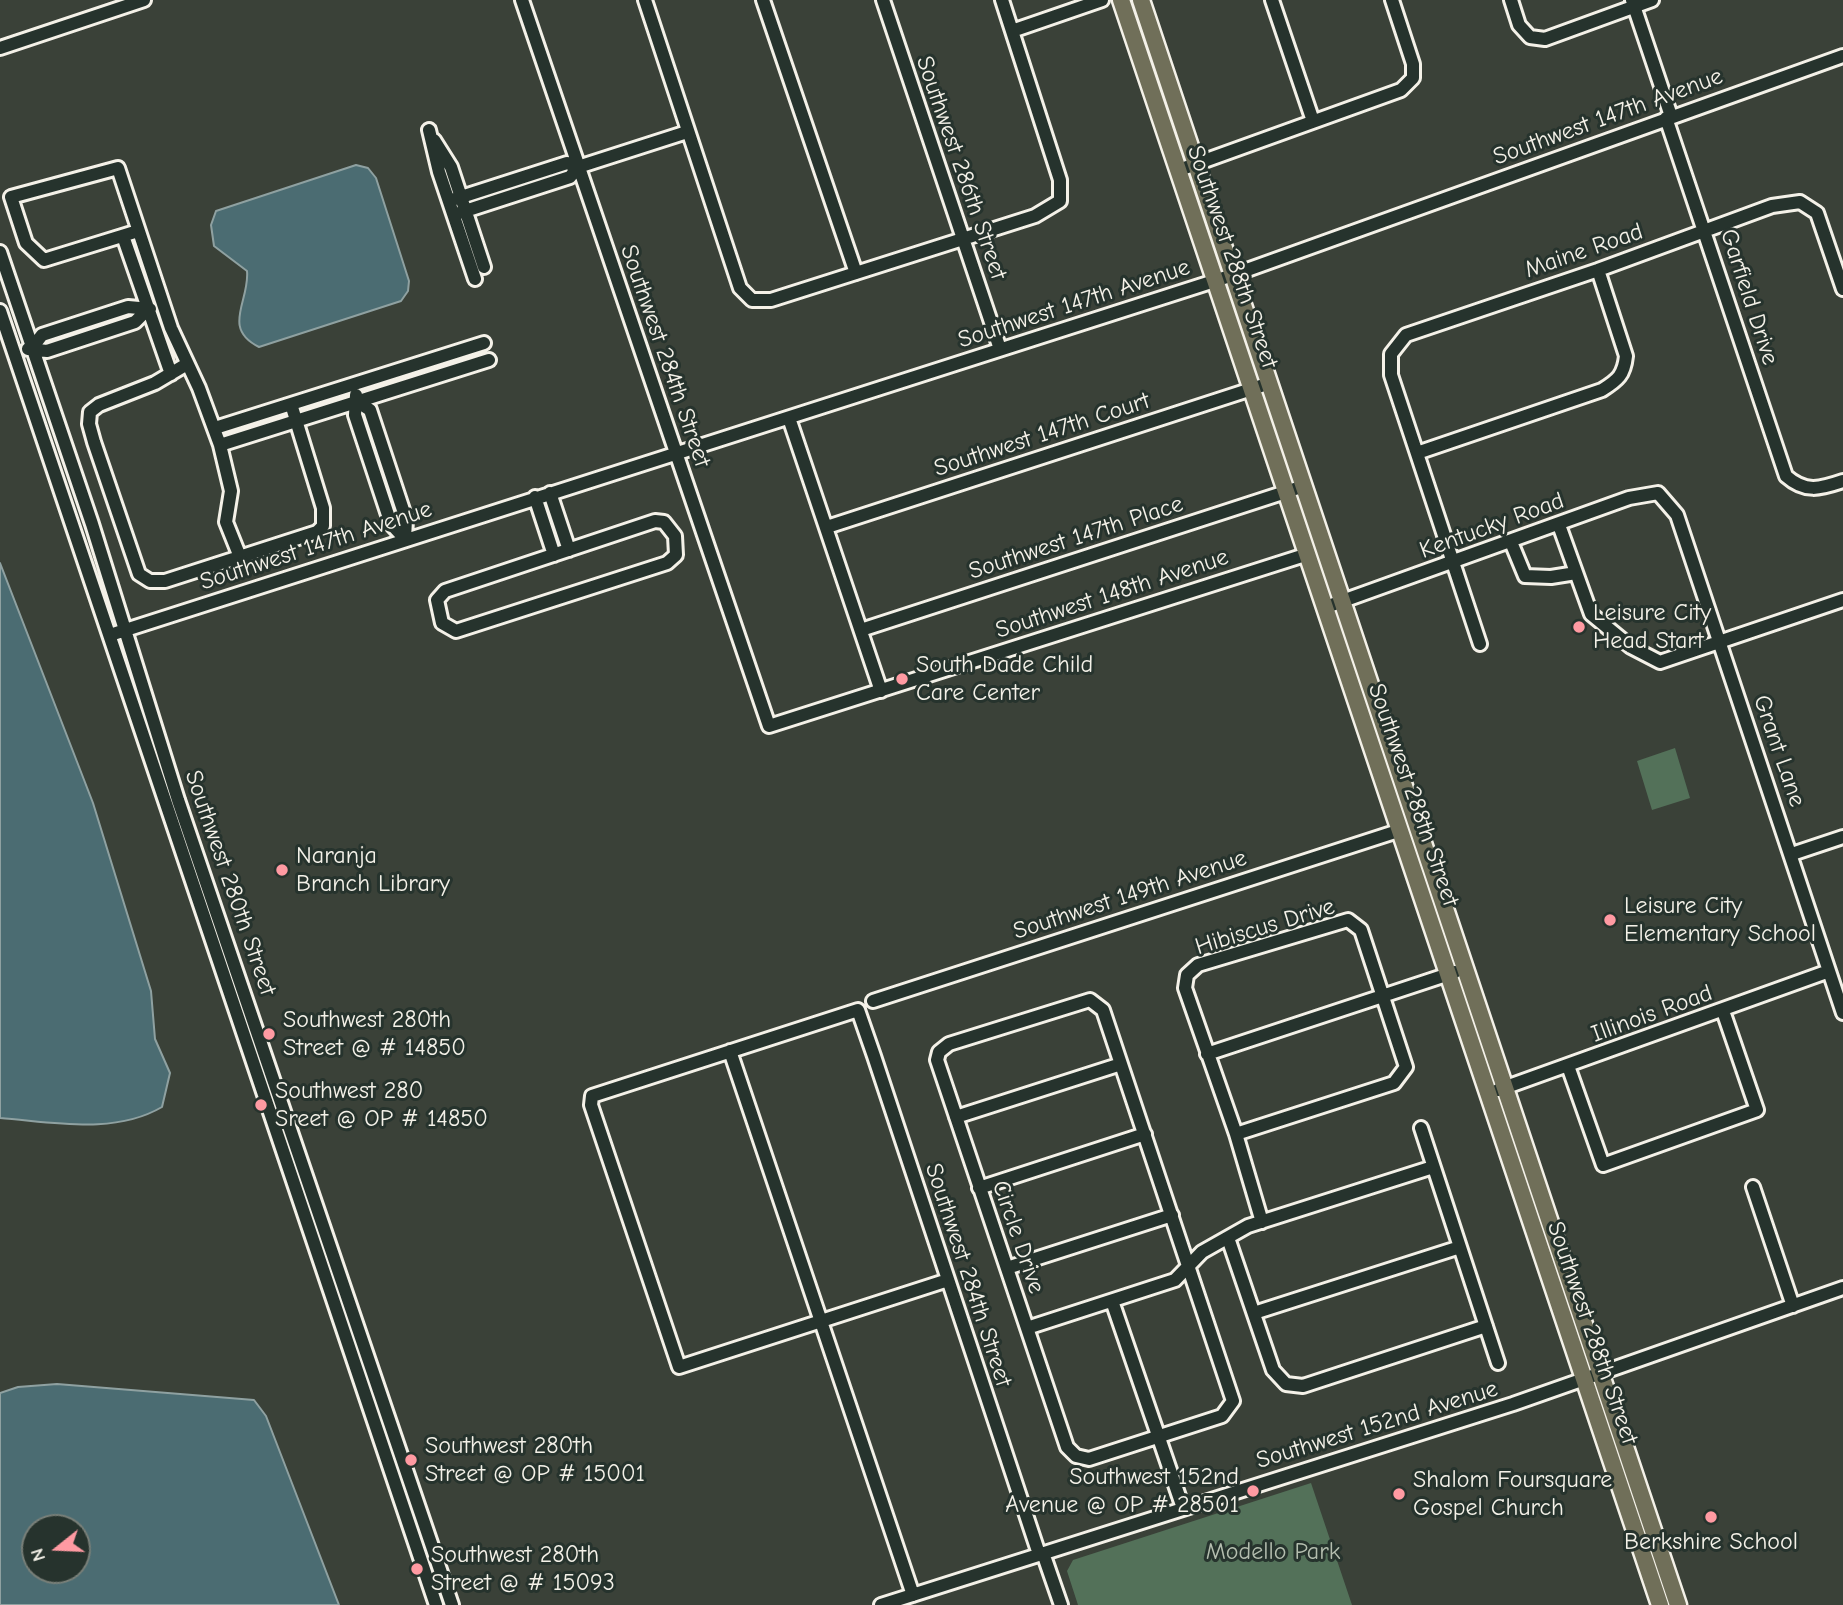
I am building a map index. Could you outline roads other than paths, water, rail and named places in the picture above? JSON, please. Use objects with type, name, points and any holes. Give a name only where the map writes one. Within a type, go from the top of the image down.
[{"type":"main road","name":"Southwest 288th Street","points":[[1121,0],[1488,1093],[1592,1377],[1653,1530],[1678,1605]]},
{"type":"main road","name":"Southwest 288th Street","points":[[1140,0],[1505,1088],[1592,1377],[1636,1535],[1660,1605]]},
{"type":"main road","points":[[1636,1535],[1653,1530]]},
{"type":"street","points":[[0,48],[144,0]]},
{"type":"street","name":"Southwest 284th Street","points":[[522,0],[769,726]]},
{"type":"street","points":[[645,0],[740,288],[752,300],[771,300],[1035,216],[1060,201],[1060,180],[1002,0]]},
{"type":"street","points":[[763,0],[856,273]]},
{"type":"street","name":"Southwest 286th Street","points":[[883,0],[1000,349]]},
{"type":"street","points":[[1012,31],[1102,0]]},
{"type":"street","points":[[1272,0],[1313,121]]},
{"type":"street","points":[[1179,170],[1401,90],[1413,78],[1413,64],[1392,0]]},
{"type":"street","points":[[1511,0],[1519,25],[1530,37],[1545,39],[1633,4],[1652,0]]},
{"type":"street","name":"Garfield Drive","points":[[1633,4],[1704,231],[1786,476],[1798,486],[1818,490],[1843,481]]},
{"type":"street","name":"Southwest 147th Avenue","points":[[110,635],[1216,281],[1843,56]]},
{"type":"street","points":[[460,213],[570,177],[578,167],[687,132]]},
{"type":"street","points":[[475,279],[456,199],[567,163],[578,167]]},
{"type":"street","points":[[138,231],[44,260],[26,243],[11,197],[118,168],[164,305],[215,428],[231,491],[226,522],[240,557]]},
{"type":"street","name":"Maine Road","points":[[1417,453],[1391,375],[1391,354],[1406,335],[1598,270],[1772,206],[1800,202],[1817,213],[1843,289]]},
{"type":"street","points":[[460,213],[484,267]]},
{"type":"street","points":[[123,236],[171,374]]},
{"type":"street","name":"Southwest 280th Street","points":[[0,252],[98,542],[178,800],[452,1605]]},
{"type":"street","points":[[1480,644],[1417,453],[1602,390],[1617,381],[1625,371],[1626,356],[1598,270]]},
{"type":"street","points":[[14,352],[32,348],[42,335],[128,307],[147,310],[164,305]]},
{"type":"street","name":"Southwest 280th Street","points":[[0,312],[436,1605]]},
{"type":"street","points":[[215,428],[484,344]]},
{"type":"street","points":[[220,445],[489,360]]},
{"type":"street","points":[[187,363],[171,374],[99,405],[90,412],[89,424],[94,442],[139,574],[150,581],[165,581],[317,532],[323,526],[323,508],[291,404]]},
{"type":"street","name":"Southwest 147th Court","points":[[827,527],[1270,383]]},
{"type":"street","points":[[353,384],[358,402],[355,415],[391,524],[405,539]]},
{"type":"street","points":[[789,418],[881,691]]},
{"type":"street","name":"Southwest 147th Place","points":[[861,630],[1304,486]]},
{"type":"street","points":[[550,493],[569,550]]},
{"type":"street","name":"Kentucky Road","points":[[1326,607],[1629,498],[1658,493],[1670,505]]},
{"type":"street","points":[[535,497],[554,555]]},
{"type":"street","name":"Grant Lane","points":[[1670,505],[1677,515],[1843,1013]]},
{"type":"street","points":[[655,521],[672,529],[678,547],[676,555],[667,563],[456,631],[442,623],[437,600],[445,591],[554,555],[655,521]]},
{"type":"street","points":[[1559,525],[1591,614],[1631,647],[1660,662],[1843,600]]},
{"type":"street","points":[[81,549],[98,542]]},
{"type":"street","points":[[1511,542],[1525,576],[1551,577],[1576,573]]},
{"type":"street","name":"Southwest 148th Avenue","points":[[769,726],[1308,554]]},
{"type":"street","name":"Southwest 149th Avenue","points":[[873,1001],[1401,830]]},
{"type":"street","points":[[1791,854],[1843,837]]},
{"type":"street","name":"Hibiscus Drive","points":[[1236,1134],[1394,1083],[1406,1068],[1361,930],[1348,920],[1198,965],[1187,975],[1185,988],[1236,1134],[1262,1222]]},
{"type":"street","points":[[1207,1054],[1465,969]]},
{"type":"street","name":"Illinois Road","points":[[1488,1093],[1829,971]]},
{"type":"street","name":"Circle Drive","points":[[1090,1000],[1101,1006],[1233,1401],[1222,1416],[1089,1458],[1071,1452],[956,1117],[938,1065],[942,1048],[1059,1008],[1090,1000]]},
{"type":"street","points":[[234,1006],[248,1001]]},
{"type":"street","name":"Southwest 284th Street","points":[[730,1051],[858,1010],[1041,1553],[1061,1605]]},
{"type":"street","points":[[1569,1066],[1603,1165],[1757,1110],[1723,1011]]},
{"type":"street","points":[[913,1595],[821,1320],[730,1051],[593,1096],[592,1105],[614,1178],[679,1367],[821,1320],[948,1280]]},
{"type":"street","points":[[956,1117],[1121,1064]]},
{"type":"street","points":[[263,1091],[277,1085]]},
{"type":"street","points":[[1420,1128],[1498,1363]]},
{"type":"street","points":[[979,1188],[1145,1135]]},
{"type":"street","points":[[1027,1328],[1175,1280],[1202,1252],[1262,1222],[1433,1167]]},
{"type":"street","points":[[1753,1187],[1793,1306]]},
{"type":"street","points":[[299,1196],[312,1190]]},
{"type":"street","points":[[1007,1268],[1172,1214]]},
{"type":"street","points":[[1228,1238],[1273,1370],[1278,1378],[1294,1386],[1486,1326]]},
{"type":"street","points":[[1254,1313],[1460,1247]]},
{"type":"street","name":"Southwest 152nd Avenue","points":[[881,1605],[1592,1377],[1843,1289]]},
{"type":"street","points":[[1112,1301],[1183,1508]]},
{"type":"street","points":[[338,1313],[352,1308]]},
{"type":"street","points":[[388,1462],[402,1457]]},
{"type":"street","points":[[418,1552],[433,1548]]},
{"type":"water","points":[[356,165],[368,168],[376,178],[409,281],[408,291],[401,301],[259,347],[248,340],[239,323],[247,271],[214,246],[211,225],[216,211]]},
{"type":"water","points":[[0,563],[93,803],[151,991],[155,1039],[170,1073],[162,1107],[124,1121],[62,1124],[0,1118]]},
{"type":"water","points":[[57,1384],[254,1400],[266,1416],[339,1605],[0,1605],[0,1393],[18,1387]]},
{"type":"place","name":"Leisure City Head Start","points":[[1579,627]]},
{"type":"place","name":"South Dade Child Care Center","points":[[902,679]]},
{"type":"place","name":"Naranja Branch Library","points":[[282,870]]},
{"type":"place","name":"Leisure City Elementary School","points":[[1610,920]]},
{"type":"place","name":"Southwest 280th Street @ # 14850","points":[[269,1034]]},
{"type":"place","name":"Southwest 280 Sreet @ OP # 14850","points":[[261,1105]]},
{"type":"place","name":"Southwest 280th Street @ OP # 15001","points":[[411,1460]]},
{"type":"place","name":"Southwest 152nd Avenue @ OP # 28501","points":[[1253,1491]]},
{"type":"place","name":"Shalom Foursquare Gospel Church","points":[[1399,1494]]},
{"type":"place","name":"Berkshire School","points":[[1711,1517]]},
{"type":"place","name":"Southwest 280th Street @ # 15093","points":[[417,1569]]},
{"type":"park label","name":"Modello Park","points":[[1273,1552]]}]
